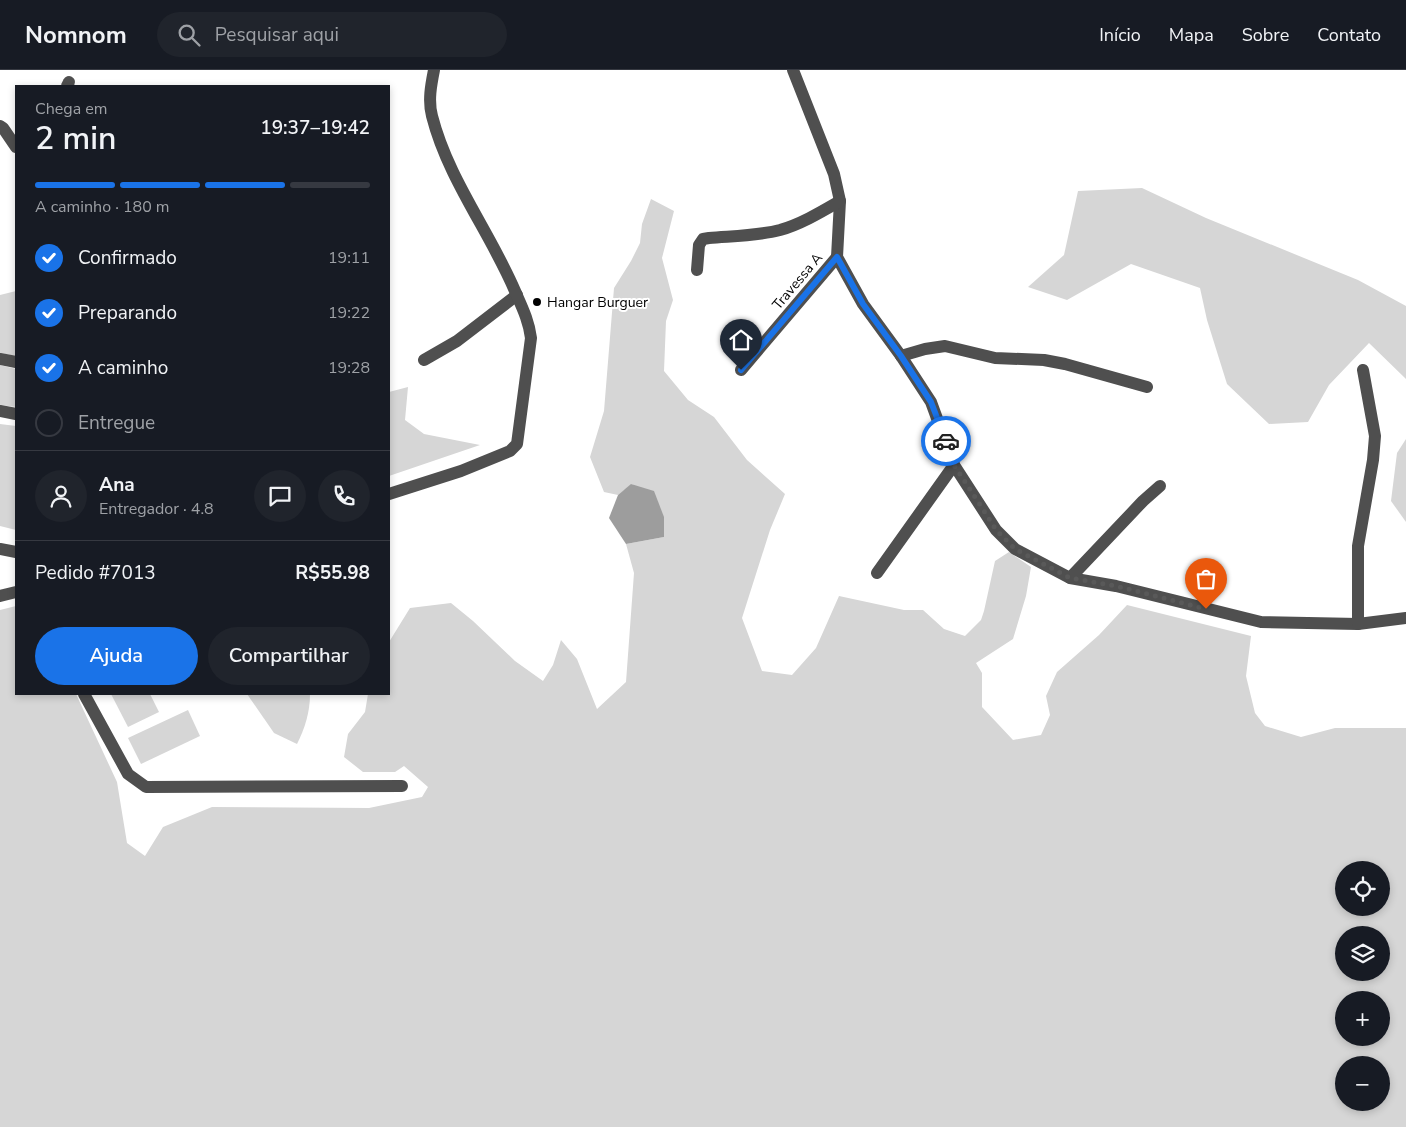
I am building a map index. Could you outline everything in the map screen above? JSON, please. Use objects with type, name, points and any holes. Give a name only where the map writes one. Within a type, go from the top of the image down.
[{"type":"street","points":[[390,494],[461,471],[510,451],[517,444],[531,338],[529,324],[506,268],[452,171],[431,114],[430,93],[434,70]]},
{"type":"street","points":[[793,70],[834,174],[840,201],[837,257],[863,304],[901,356],[931,402],[954,465],[996,530],[1015,549],[1070,578],[1116,586],[1261,622],[1358,624],[1406,618]]},
{"type":"street","points":[[0,126],[4,128],[15,145]]},
{"type":"street","points":[[697,270],[699,245],[703,239],[756,235],[780,230],[812,217],[840,201]]},
{"type":"street","name":"Travessa A","points":[[741,370],[837,257]]},
{"type":"street","points":[[424,360],[457,341],[517,295]]},
{"type":"street","points":[[901,356],[924,349],[945,346],[995,358],[1044,360],[1065,364],[1147,388]]},
{"type":"street","points":[[0,359],[15,362]]},
{"type":"street","points":[[1358,624],[1358,546],[1373,460],[1375,436],[1363,370]]},
{"type":"street","points":[[0,412],[15,414]]},
{"type":"street","points":[[877,573],[954,465]]},
{"type":"street","points":[[1070,578],[1137,507],[1160,486]]},
{"type":"street","points":[[0,548],[15,552]]},
{"type":"street","points":[[0,596],[15,592]]},
{"type":"street","points":[[85,695],[128,774],[146,788],[402,786]]},
{"type":"shaded area","points":[[1142,188],[1206,218],[1358,280],[1406,306],[1406,379],[1369,343],[1329,385],[1308,422],[1269,424],[1227,384],[1207,320],[1200,288],[1131,264],[1067,300],[1028,287],[1064,255],[1078,191]]},
{"type":"shaded area","points":[[651,199],[674,211],[662,258],[673,300],[666,321],[664,371],[688,400],[714,417],[747,460],[785,494],[770,530],[742,618],[762,671],[792,675],[816,648],[839,596],[904,610],[923,610],[944,629],[965,636],[981,620],[995,561],[1009,552],[1031,567],[1026,596],[1013,639],[976,663],[982,673],[982,707],[1013,740],[1041,735],[1050,715],[1046,696],[1057,672],[1099,635],[1127,605],[1251,636],[1246,676],[1255,713],[1265,726],[1301,737],[1335,728],[1406,728],[1406,1127],[0,1127],[0,610],[15,606],[15,695],[76,695],[117,782],[127,843],[145,856],[163,827],[212,807],[369,808],[422,797],[428,787],[404,766],[395,772],[363,772],[344,757],[348,734],[365,712],[368,695],[390,695],[390,640],[410,608],[451,603],[515,661],[543,681],[553,665],[561,640],[577,659],[597,709],[626,682],[634,573],[626,544],[664,537],[632,484],[618,495],[604,492],[590,457],[604,411],[614,288],[640,243],[642,224]]},
{"type":"shaded area","points":[[15,291],[15,356],[0,353],[0,295]]},
{"type":"shaded area","points":[[0,365],[15,369],[15,407],[0,405]]},
{"type":"shaded area","points":[[408,387],[405,420],[424,434],[480,445],[390,476],[390,392]]},
{"type":"shaded area","points":[[0,424],[15,426],[15,530],[0,526]]},
{"type":"shaded area","points":[[1406,439],[1406,522],[1391,501],[1397,453]]},
{"type":"shaded area","points":[[631,484],[654,491],[664,517],[664,537],[626,544],[609,518],[618,495]]},
{"type":"shaded area","points":[[112,695],[150,695],[159,712],[128,727]]},
{"type":"shaded area","points":[[248,695],[310,695],[306,720],[297,744],[274,733]]},
{"type":"shaded area","points":[[188,710],[200,736],[141,764],[128,738]]},
{"type":"way so far","points":[[946,441],[954,465],[996,530],[1015,549],[1070,578],[1116,586],[1206,609]]},
{"type":"place","name":"Hangar Burguer","points":[[537,302]]},
{"type":"route","points":[[741,370],[837,257],[863,304],[901,356],[931,402],[946,441]]}]
